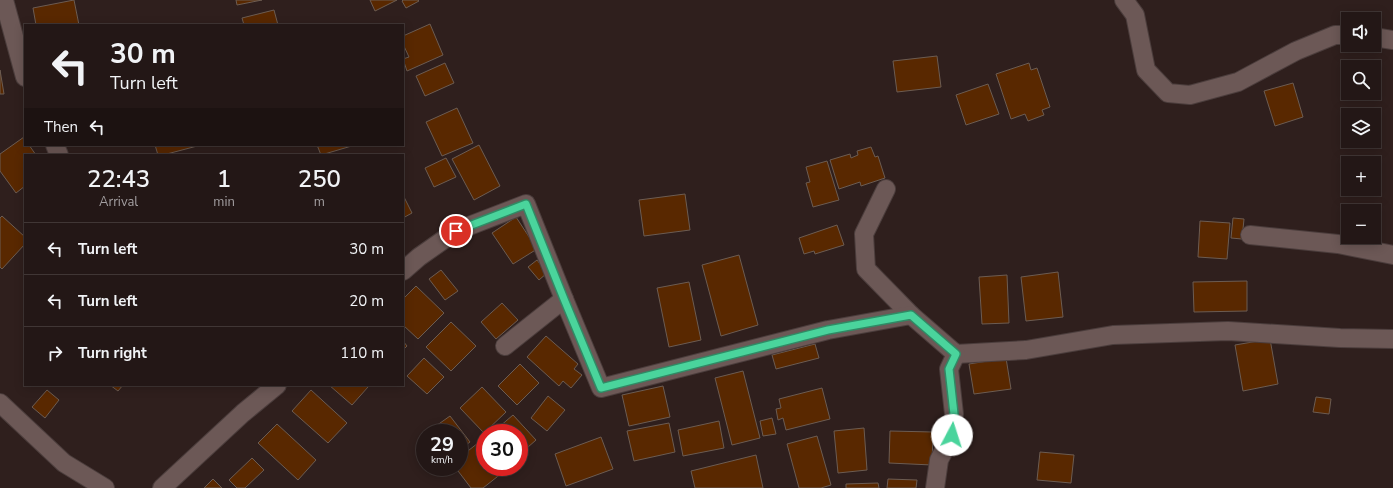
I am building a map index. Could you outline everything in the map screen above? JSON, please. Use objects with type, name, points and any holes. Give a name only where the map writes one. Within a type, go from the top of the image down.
[{"type":"street","points":[[4,0],[24,73]]},
{"type":"street","points":[[1124,0],[1135,15],[1146,70],[1168,93],[1190,96],[1238,82],[1296,51],[1335,35],[1341,35]]},
{"type":"street","points":[[1381,38],[1393,40]]},
{"type":"street","points":[[886,189],[864,234],[866,269],[911,315],[956,354],[1026,350],[1113,335],[1228,332],[1340,338],[1393,339]]},
{"type":"street","points":[[404,270],[419,257],[456,231],[526,204],[601,388],[828,330],[911,315]]},
{"type":"street","points":[[1250,235],[1338,244],[1393,255]]},
{"type":"street","points":[[505,346],[564,299]]},
{"type":"street","points":[[935,488],[939,460],[952,435],[954,414],[949,369],[956,354]]},
{"type":"street","points":[[162,488],[243,413],[276,386]]},
{"type":"street","points":[[0,403],[64,463],[105,488]]},
{"type":"building","points":[[74,0],[79,24],[36,24],[33,8]]},
{"type":"building","points":[[236,0],[262,0],[237,5]]},
{"type":"building","points":[[370,0],[397,0],[375,11]]},
{"type":"building","points":[[402,1],[419,1],[406,8]]},
{"type":"building","points":[[274,10],[278,24],[244,24],[242,18]]},
{"type":"building","points":[[430,24],[443,55],[407,71],[404,59],[409,57],[404,46],[404,36]]},
{"type":"building","points":[[937,56],[941,87],[897,92],[893,61]]},
{"type":"building","points":[[445,63],[454,83],[425,96],[416,76]]},
{"type":"building","points":[[1029,63],[1031,70],[1037,68],[1050,107],[1042,110],[1044,115],[1028,121],[1025,114],[1011,119],[996,74]]},
{"type":"building","points":[[0,70],[4,94],[0,94]]},
{"type":"building","points":[[1293,83],[1303,117],[1275,126],[1264,91]]},
{"type":"building","points":[[988,84],[999,114],[966,125],[956,95]]},
{"type":"building","points":[[457,108],[473,143],[442,156],[426,122]]},
{"type":"building","points":[[24,137],[24,146],[30,146],[35,154],[24,154],[24,187],[16,193],[0,171],[0,154]]},
{"type":"building","points":[[479,145],[500,186],[474,200],[452,159]]},
{"type":"building","points":[[155,146],[197,146],[167,154],[158,154]]},
{"type":"building","points":[[317,146],[352,146],[324,154],[321,154]]},
{"type":"building","points":[[871,147],[875,157],[878,156],[885,178],[861,186],[860,182],[839,189],[830,160],[850,154],[851,158],[858,155],[857,151]]},
{"type":"building","points":[[446,158],[456,177],[434,187],[425,168]]},
{"type":"building","points":[[827,161],[839,200],[813,207],[806,183],[810,182],[806,167]]},
{"type":"building","points":[[685,194],[690,230],[644,236],[639,200]]},
{"type":"building","points":[[404,197],[412,213],[404,217]]},
{"type":"building","points":[[2,216],[24,236],[24,245],[2,269],[0,267],[0,218]]},
{"type":"building","points":[[516,217],[537,249],[513,264],[492,233]]},
{"type":"building","points":[[1233,218],[1244,219],[1242,239],[1231,238]]},
{"type":"building","points":[[1200,221],[1230,223],[1227,259],[1198,257]]},
{"type":"building","points":[[837,225],[844,245],[815,254],[814,251],[804,254],[799,238]]},
{"type":"building","points":[[739,255],[758,325],[721,336],[702,265]]},
{"type":"building","points":[[537,260],[547,273],[539,280],[528,267]]},
{"type":"building","points":[[441,270],[458,291],[445,300],[429,279]]},
{"type":"building","points":[[1058,272],[1063,317],[1026,321],[1021,277]]},
{"type":"building","points":[[1007,275],[1009,323],[982,324],[979,277]]},
{"type":"building","points":[[1247,281],[1247,311],[1194,312],[1193,282]]},
{"type":"building","points":[[689,282],[701,340],[669,347],[657,288]]},
{"type":"building","points":[[416,286],[444,313],[418,339],[404,326],[404,298]]},
{"type":"building","points":[[502,303],[518,320],[496,339],[481,322]]},
{"type":"building","points":[[451,322],[476,346],[451,371],[426,347]]},
{"type":"building","points":[[546,336],[578,364],[574,369],[582,375],[571,388],[563,381],[559,386],[527,357]]},
{"type":"building","points":[[1270,339],[1278,384],[1243,391],[1235,345]]},
{"type":"building","points":[[404,342],[407,346],[404,349]]},
{"type":"building","points":[[815,344],[819,358],[776,369],[772,355]]},
{"type":"building","points":[[424,358],[444,377],[427,394],[407,376]]},
{"type":"building","points":[[1006,358],[1011,389],[974,394],[969,364]]},
{"type":"building","points":[[520,364],[539,383],[517,405],[498,386]]},
{"type":"building","points":[[743,371],[760,438],[732,445],[715,378]]},
{"type":"building","points":[[111,386],[122,386],[118,391]]},
{"type":"building","points":[[330,386],[367,386],[368,387],[352,405]]},
{"type":"building","points":[[663,386],[670,417],[629,426],[622,395]]},
{"type":"building","points":[[482,387],[506,412],[493,424],[476,425],[460,408]]},
{"type":"building","points":[[822,388],[830,419],[786,430],[783,418],[778,420],[776,409],[781,408],[779,399]]},
{"type":"building","points":[[47,390],[59,400],[45,418],[32,407]]},
{"type":"building","points":[[311,390],[347,423],[328,443],[292,411]]},
{"type":"building","points":[[548,396],[565,410],[547,431],[531,418]]},
{"type":"building","points":[[1316,397],[1331,399],[1329,414],[1313,412]]},
{"type":"building","points":[[513,415],[521,424],[502,424]]},
{"type":"building","points":[[450,416],[456,424],[439,424]]},
{"type":"building","points":[[772,418],[776,434],[763,436],[760,421]]},
{"type":"building","points":[[719,421],[724,448],[683,456],[678,430]]},
{"type":"building","points":[[669,423],[675,452],[634,461],[627,431]]},
{"type":"building","points":[[277,424],[316,460],[298,480],[258,443]]},
{"type":"building","points":[[864,428],[867,470],[838,473],[834,431]]},
{"type":"building","points":[[528,431],[536,440],[528,447]]},
{"type":"building","points":[[890,431],[933,432],[932,465],[889,463]]},
{"type":"building","points":[[817,436],[831,485],[821,488],[799,488],[787,444]]},
{"type":"building","points":[[601,437],[613,469],[566,486],[555,454]]},
{"type":"building","points":[[476,445],[476,476],[498,476],[483,488],[471,488],[462,476],[468,476],[468,451]]},
{"type":"building","points":[[1040,452],[1074,455],[1071,483],[1037,480]]},
{"type":"building","points":[[756,455],[763,488],[695,488],[691,471]]},
{"type":"building","points":[[252,458],[264,470],[245,488],[237,488],[229,480]]},
{"type":"building","points":[[213,479],[222,488],[204,488]]},
{"type":"building","points":[[888,479],[917,480],[916,488],[887,488]]},
{"type":"building","points":[[878,483],[879,488],[846,488],[846,484]]},
{"type":"route","points":[[456,231],[526,204],[601,388],[828,330],[911,315],[956,354],[949,369],[954,414],[952,435]]}]
